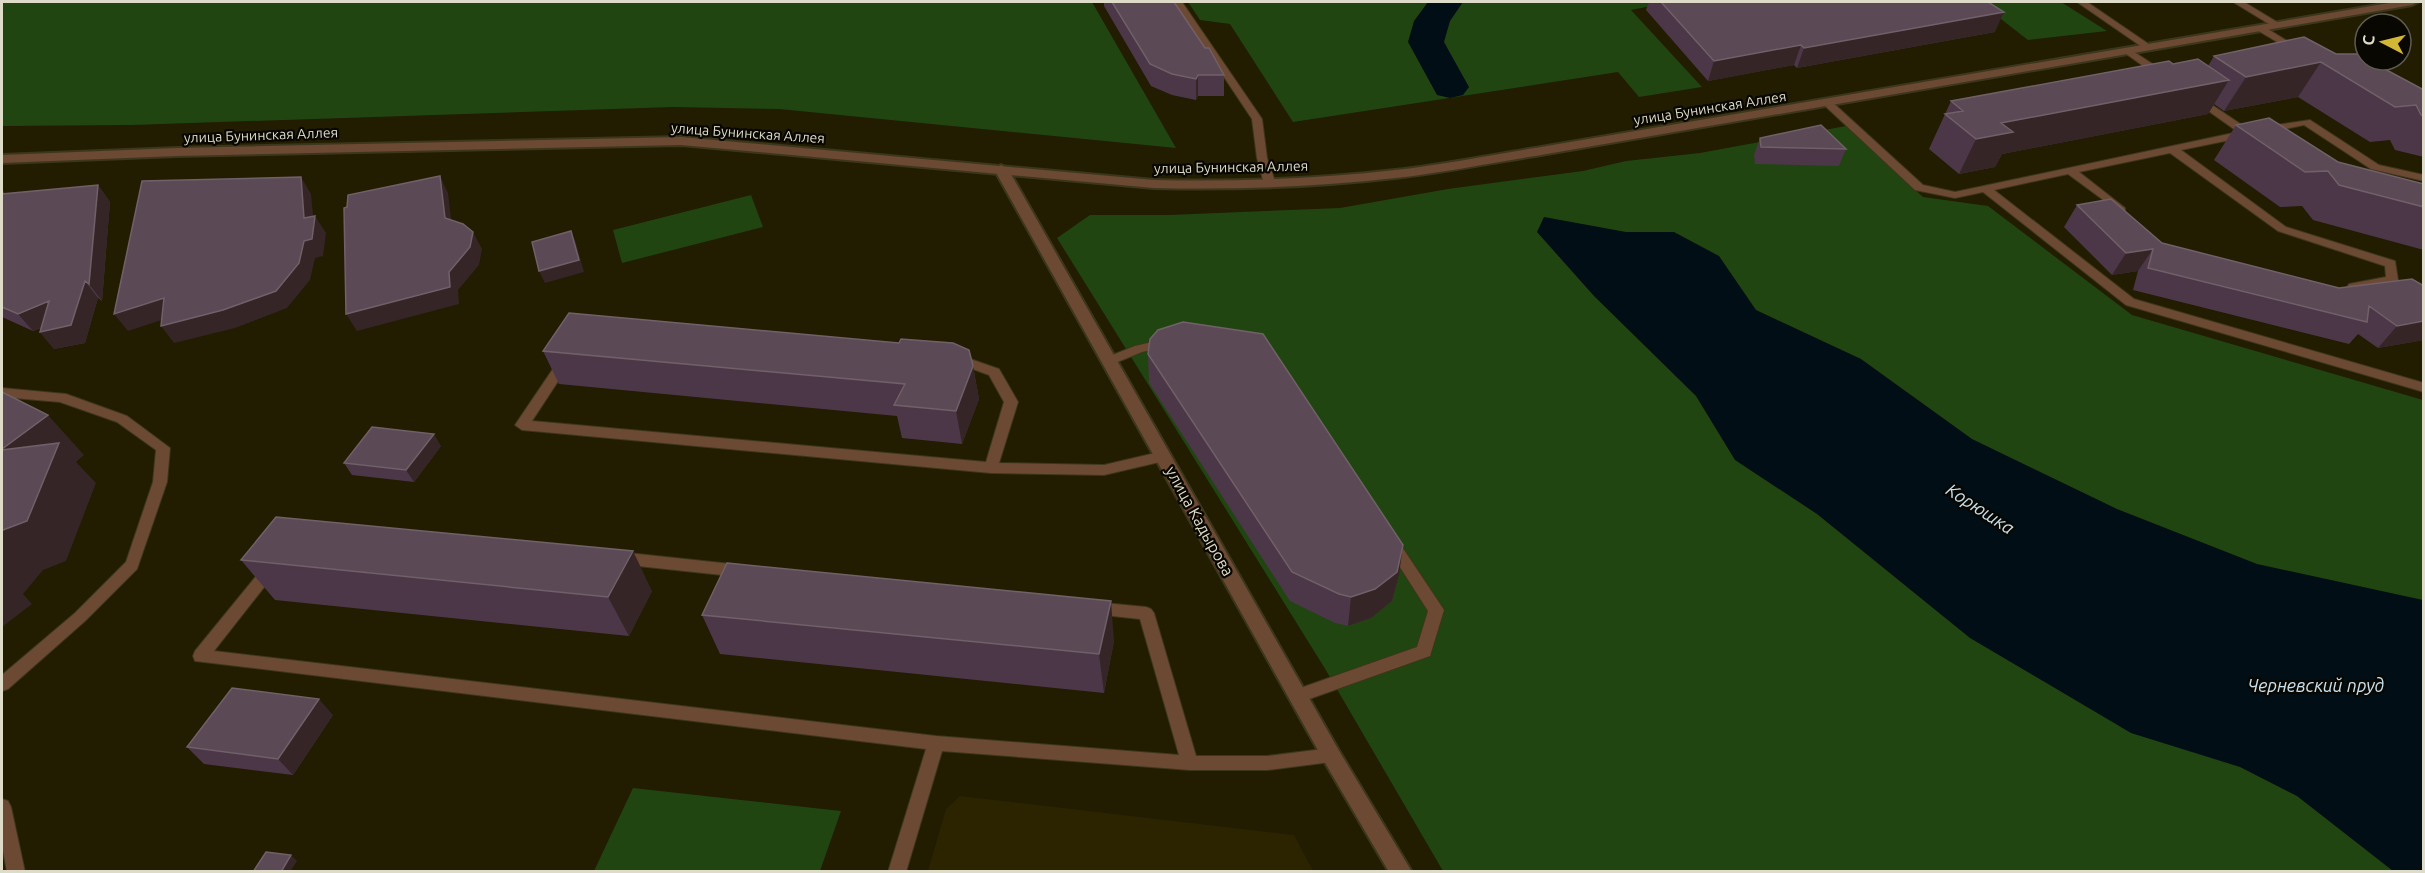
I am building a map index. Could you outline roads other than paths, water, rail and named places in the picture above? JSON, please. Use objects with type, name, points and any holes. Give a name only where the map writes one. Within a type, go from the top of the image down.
[{"type":"street","name":"улица Бунинская Аллея","points":[[2,159],[211,151],[681,141],[1154,184],[1270,184],[1397,174],[1827,103],[2412,2]]},
{"type":"street","name":"улица Кадырова","points":[[1001,169],[1331,755],[1401,872]]},
{"type":"lane","points":[[1178,2],[1257,119],[1262,158],[1270,184]]},
{"type":"lane","points":[[2082,2],[2148,47]]},
{"type":"lane","points":[[2238,2],[2277,25]]},
{"type":"lane","points":[[2260,28],[2304,55]]},
{"type":"lane","points":[[2128,51],[2171,81]]},
{"type":"lane","points":[[2190,94],[2264,145]]},
{"type":"lane","points":[[1827,103],[1919,188],[1955,195],[2306,122],[2375,166],[2424,178]]},
{"type":"lane","points":[[2172,149],[2282,229],[2391,264],[2392,280],[2337,291]]},
{"type":"lane","points":[[2071,171],[2132,219]]},
{"type":"lane","points":[[1986,189],[2130,302],[2424,388]]},
{"type":"lane","points":[[1110,361],[1150,346],[1177,341]]},
{"type":"lane","points":[[574,348],[522,425],[991,468],[1104,470],[1164,456]]},
{"type":"lane","points":[[938,352],[994,372],[1011,402],[991,468]]},
{"type":"lane","points":[[2,393],[61,397],[122,419],[163,448],[160,482],[132,565],[80,617],[2,684]]},
{"type":"lane","points":[[1298,696],[1424,651],[1436,610],[1384,532]]},
{"type":"lane","points":[[283,554],[201,656],[936,743],[1190,763],[1268,763],[1331,755]]},
{"type":"lane","points":[[606,557],[758,573]]},
{"type":"lane","points":[[1075,606],[1146,613],[1190,763]]},
{"type":"lane","points":[[897,872],[936,743]]},
{"type":"lane","points":[[2,807],[16,872]]},
{"type":"water","name":"Черневский пруд","points":[[1544,217],[1626,232],[1674,232],[1719,256],[1756,310],[1861,359],[1972,439],[2117,509],[2257,564],[2423,600],[2423,871],[2393,871],[2297,796],[2240,767],[2131,733],[1970,638],[1817,514],[1735,460],[1696,396],[1594,296],[1537,232]]},
{"type":"waterway","name":"Корюшка","points":[[1446,2],[1432,21],[1426,42],[1450,87]]}]
